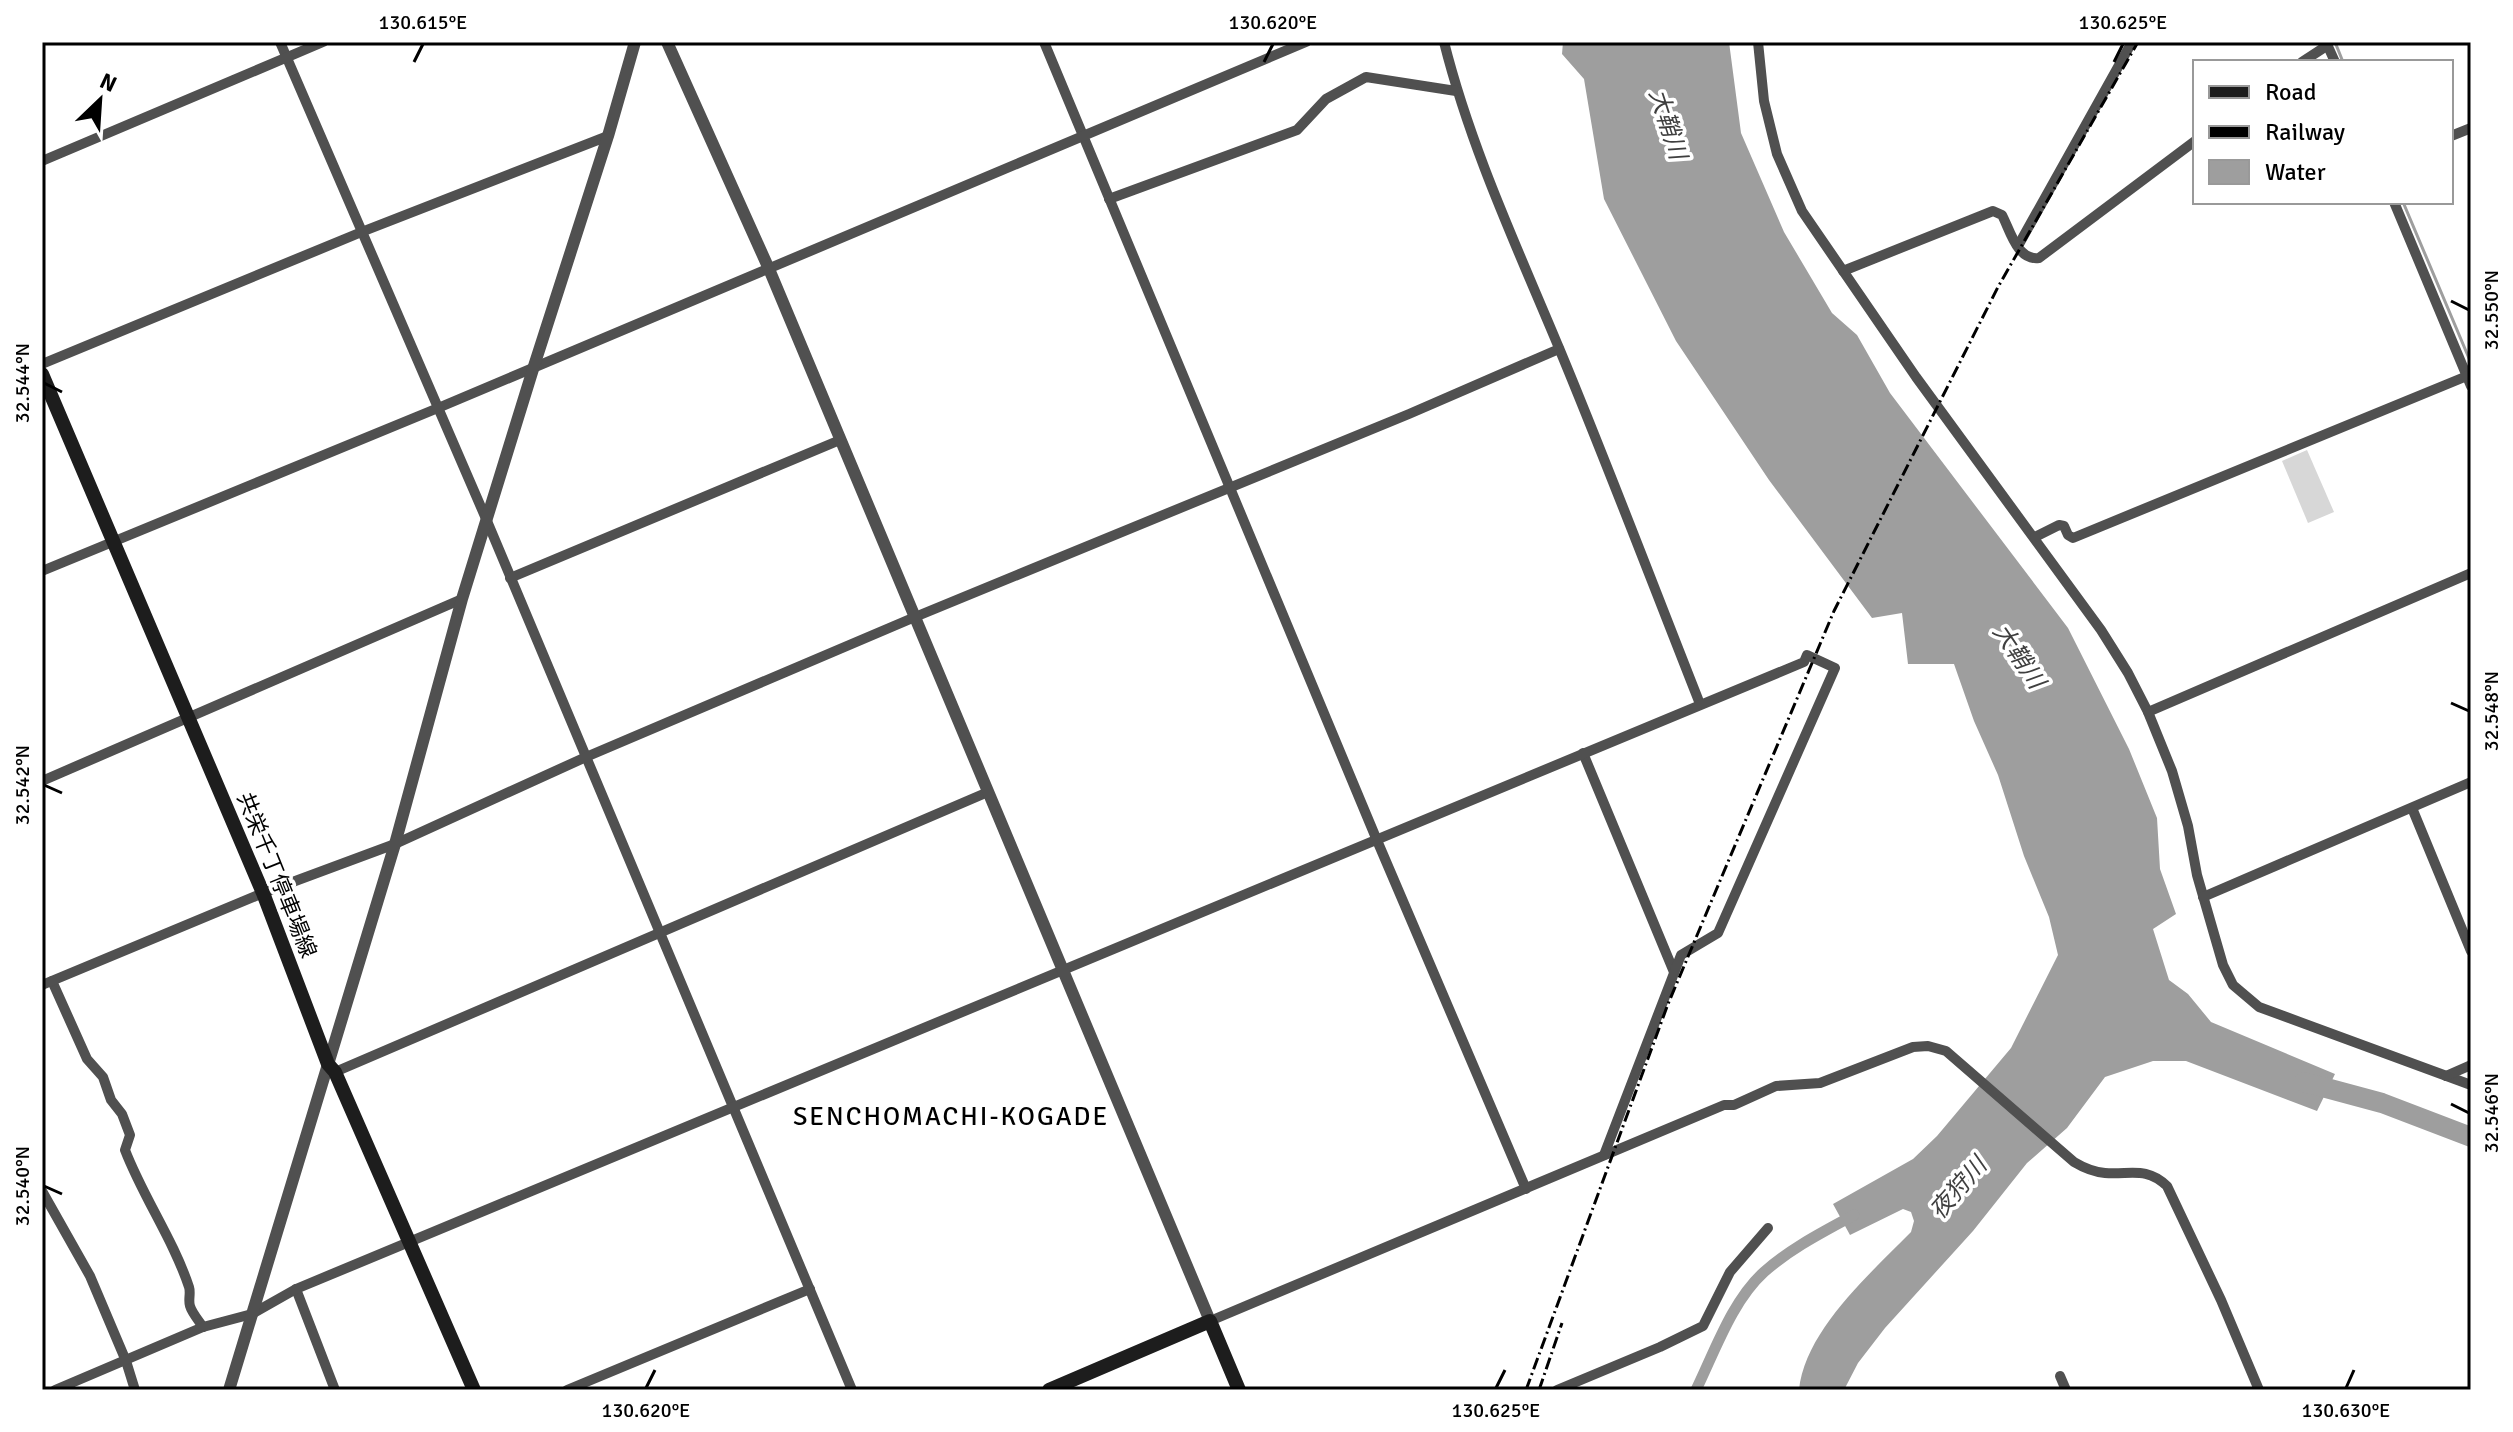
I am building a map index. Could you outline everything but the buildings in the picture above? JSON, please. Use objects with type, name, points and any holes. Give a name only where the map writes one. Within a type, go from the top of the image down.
[{"type":"main road","name":"共栄千丁停車場線","points":[[42,374],[263,893],[331,1068],[411,1241],[474,1390]]},
{"type":"main road","points":[[1049,1390],[1210,1321],[1239,1390]]},
{"type":"street","points":[[280,42],[364,231],[852,1390]]},
{"type":"street","points":[[42,161],[323,42]]},
{"type":"street","points":[[229,1390],[331,1068],[462,599],[635,42]]},
{"type":"street","points":[[667,42],[769,269],[1210,1321],[1776,1086],[1820,1083],[1913,1047],[1928,1046],[1946,1051],[1974,1073],[2074,1162],[2088,1170],[2107,1174],[2131,1171],[2152,1175],[2167,1186],[2259,1390]]},
{"type":"street","points":[[1044,42],[1526,1189]]},
{"type":"street","points":[[42,571],[438,408],[1306,42]]},
{"type":"street","points":[[1444,42],[1456,91],[1492,193],[1559,349],[1700,704]]},
{"type":"street","points":[[1758,42],[1764,101],[1777,154],[1802,211],[1916,377],[2101,630],[2148,712],[2172,771],[2203,897],[2223,965],[2233,985],[2259,1007],[2471,1085]]},
{"type":"street","points":[[2018,246],[2132,42]]},
{"type":"street","points":[[2305,60],[2327,43]]},
{"type":"street","points":[[1109,199],[1297,130],[1326,99],[1366,77],[1456,91]]},
{"type":"street","points":[[42,364],[364,231],[608,136]]},
{"type":"street","points":[[1843,271],[1993,211],[2002,215],[2023,255],[2031,259],[2039,258],[2193,142]]},
{"type":"street","points":[[2035,537],[2059,525],[2064,526],[2073,538],[2468,375],[2395,204]]},
{"type":"street","points":[[203,1327],[190,1306],[190,1290],[125,1150],[130,1135],[122,1114],[111,1100],[103,1077],[87,1059],[47,983],[263,893],[395,844],[586,757],[915,617],[1559,349]]},
{"type":"street","points":[[510,578],[840,440]]},
{"type":"street","points":[[2148,712],[2471,573]]},
{"type":"street","points":[[42,781],[462,599]]},
{"type":"street","points":[[55,1390],[203,1327],[252,1314],[296,1289],[1804,662],[1807,655],[1835,668],[1718,933],[1681,955],[1604,1155]]},
{"type":"street","points":[[1583,753],[1674,972]]},
{"type":"street","points":[[2203,897],[2471,782]]},
{"type":"street","points":[[331,1068],[988,792]]},
{"type":"street","points":[[2412,808],[2471,951]]},
{"type":"street","points":[[2446,1076],[2471,1065]]},
{"type":"street","points":[[42,1191],[90,1276],[135,1390]]},
{"type":"street","points":[[1557,1390],[1703,1326],[1730,1272],[1768,1228]]},
{"type":"street","points":[[296,1289],[335,1390]]},
{"type":"street","points":[[567,1390],[810,1289]]},
{"type":"street","points":[[2060,1376],[2066,1390]]},
{"type":"shaded area","points":[[2307,450],[2334,512],[2308,523],[2282,461]]},
{"type":"water","name":"夜狩川","points":[[1563,42],[1729,42],[1741,133],[1784,232],[1832,313],[1857,335],[1890,393],[2068,628],[2129,749],[2157,818],[2160,869],[2176,914],[2153,929],[2169,980],[2188,994],[2211,1022],[2335,1074],[2317,1111],[2186,1061],[2153,1061],[2105,1077],[2067,1128],[2027,1163],[1973,1231],[1885,1328],[1858,1363],[1844,1390],[1799,1390],[1813,1346],[1842,1304],[1911,1232],[1914,1221],[1911,1212],[1903,1209],[1850,1235],[1833,1204],[1913,1159],[1937,1136],[2011,1048],[2058,955],[2049,917],[1954,664],[1908,664],[1902,613],[1872,618],[1769,480],[1676,341],[1604,199],[1584,79],[1562,54]]},
{"type":"waterway","points":[[2335,42],[2342,60]]},
{"type":"waterway","points":[[2404,204],[2471,363]]},
{"type":"waterway","name":"大鞘川","points":[[2304,1082],[2382,1103],[2471,1137]]},
{"type":"waterway","points":[[1696,1390],[1725,1327],[1753,1284],[1785,1255],[1854,1215]]},
{"type":"railway","points":[[1526,1390],[1668,1004],[1834,611],[1998,287],[2138,42]]},
{"type":"railway","points":[[1539,1390],[1562,1323]]},
{"type":"district","name":"SENCHOMACHI-KOGADE","points":[[951,1117]]}]
